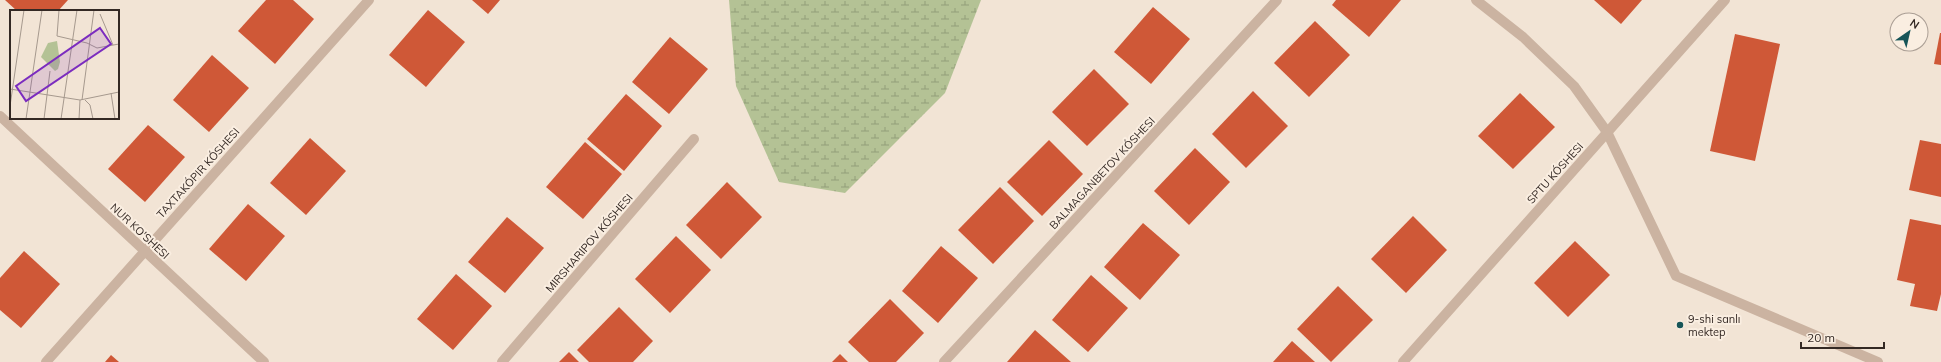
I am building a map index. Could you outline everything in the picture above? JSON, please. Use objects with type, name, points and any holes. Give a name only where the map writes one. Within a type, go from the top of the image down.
[{"type":"street","name":"TAXTAKÓPIR KÓSHESI","points":[[46,362],[369,0]]},
{"type":"street","name":"BALMAGANBETOV KÓSHESI","points":[[944,362],[1277,0]]},
{"type":"street","points":[[1476,0],[1523,37],[1574,86],[1607,132],[1676,276],[1878,362]]},
{"type":"street","name":"SPTU KÓSHESI","points":[[1403,362],[1725,0]]},
{"type":"street","name":"NUR KO'SHESI","points":[[0,116],[144,252],[264,362]]},
{"type":"street","name":"MIRSHARIPOV KÓSHESI","points":[[502,362],[694,139]]},
{"type":"green space","points":[[729,0],[981,0],[945,93],[845,193],[779,182],[736,86]]},
{"type":"building","points":[[5,0],[68,0],[59,10],[16,10]]},
{"type":"building","points":[[266,0],[293,0],[314,19],[275,64],[238,31]]},
{"type":"building","points":[[472,0],[500,0],[488,14]]},
{"type":"building","points":[[1336,0],[1401,0],[1369,37],[1332,5]]},
{"type":"building","points":[[1594,0],[1642,0],[1621,24]]},
{"type":"building","points":[[1153,7],[1190,39],[1151,84],[1114,52]]},
{"type":"building","points":[[428,10],[465,42],[426,87],[389,55]]},
{"type":"building","points":[[1315,21],[1350,55],[1309,97],[1274,63]]},
{"type":"building","points":[[1941,33],[1941,65],[1934,64]]},
{"type":"building","points":[[1735,34],[1780,44],[1755,161],[1710,151]]},
{"type":"building","points":[[670,37],[708,69],[669,114],[632,82]]},
{"type":"building","points":[[212,55],[249,88],[209,132],[173,100]]},
{"type":"building","points":[[1094,69],[1129,104],[1087,146],[1052,112]]},
{"type":"building","points":[[1253,91],[1288,126],[1246,168],[1212,134]]},
{"type":"building","points":[[1520,93],[1555,127],[1513,169],[1478,136]]},
{"type":"building","points":[[626,94],[662,126],[624,171],[587,139]]},
{"type":"building","points":[[148,125],[185,157],[145,202],[108,169]]},
{"type":"building","points":[[310,138],[346,171],[306,215],[270,183]]},
{"type":"building","points":[[1049,140],[1083,174],[1042,216],[1007,182]]},
{"type":"building","points":[[1920,140],[1941,144],[1941,197],[1909,190]]},
{"type":"building","points":[[585,142],[622,174],[583,219],[546,187]]},
{"type":"building","points":[[1195,148],[1230,182],[1189,225],[1154,191]]},
{"type":"building","points":[[727,182],[762,217],[721,259],[686,225]]},
{"type":"building","points":[[1000,187],[1034,221],[993,264],[958,230]]},
{"type":"building","points":[[248,204],[285,236],[246,281],[209,249]]},
{"type":"building","points":[[1413,216],[1447,250],[1406,293],[1371,259]]},
{"type":"building","points":[[507,217],[544,248],[505,293],[468,262]]},
{"type":"building","points":[[1910,219],[1941,225],[1941,294],[1937,311],[1910,306],[1915,284],[1897,280]]},
{"type":"building","points":[[1143,223],[1180,255],[1140,300],[1104,267]]},
{"type":"building","points":[[676,236],[711,270],[670,313],[635,279]]},
{"type":"building","points":[[1575,241],[1610,275],[1568,317],[1534,283]]},
{"type":"building","points":[[941,246],[978,278],[938,323],[902,291]]},
{"type":"building","points":[[24,251],[60,284],[21,328],[0,310],[0,278]]},
{"type":"building","points":[[456,274],[492,306],[453,350],[417,319]]},
{"type":"building","points":[[1091,275],[1128,308],[1088,352],[1052,320]]},
{"type":"building","points":[[1338,286],[1373,320],[1331,362],[1297,329]]},
{"type":"building","points":[[890,299],[924,333],[896,362],[869,362],[848,342]]},
{"type":"building","points":[[619,307],[653,341],[633,362],[589,362],[577,350]]},
{"type":"building","points":[[1035,330],[1071,362],[1007,362]]},
{"type":"building","points":[[1292,341],[1315,362],[1273,362]]},
{"type":"building","points":[[569,352],[579,362],[559,362]]},
{"type":"building","points":[[840,354],[848,362],[832,362]]},
{"type":"building","points":[[111,355],[119,362],[105,362]]},
{"type":"place","name":"9-shi sanlı mektep","points":[[1680,325]]}]
